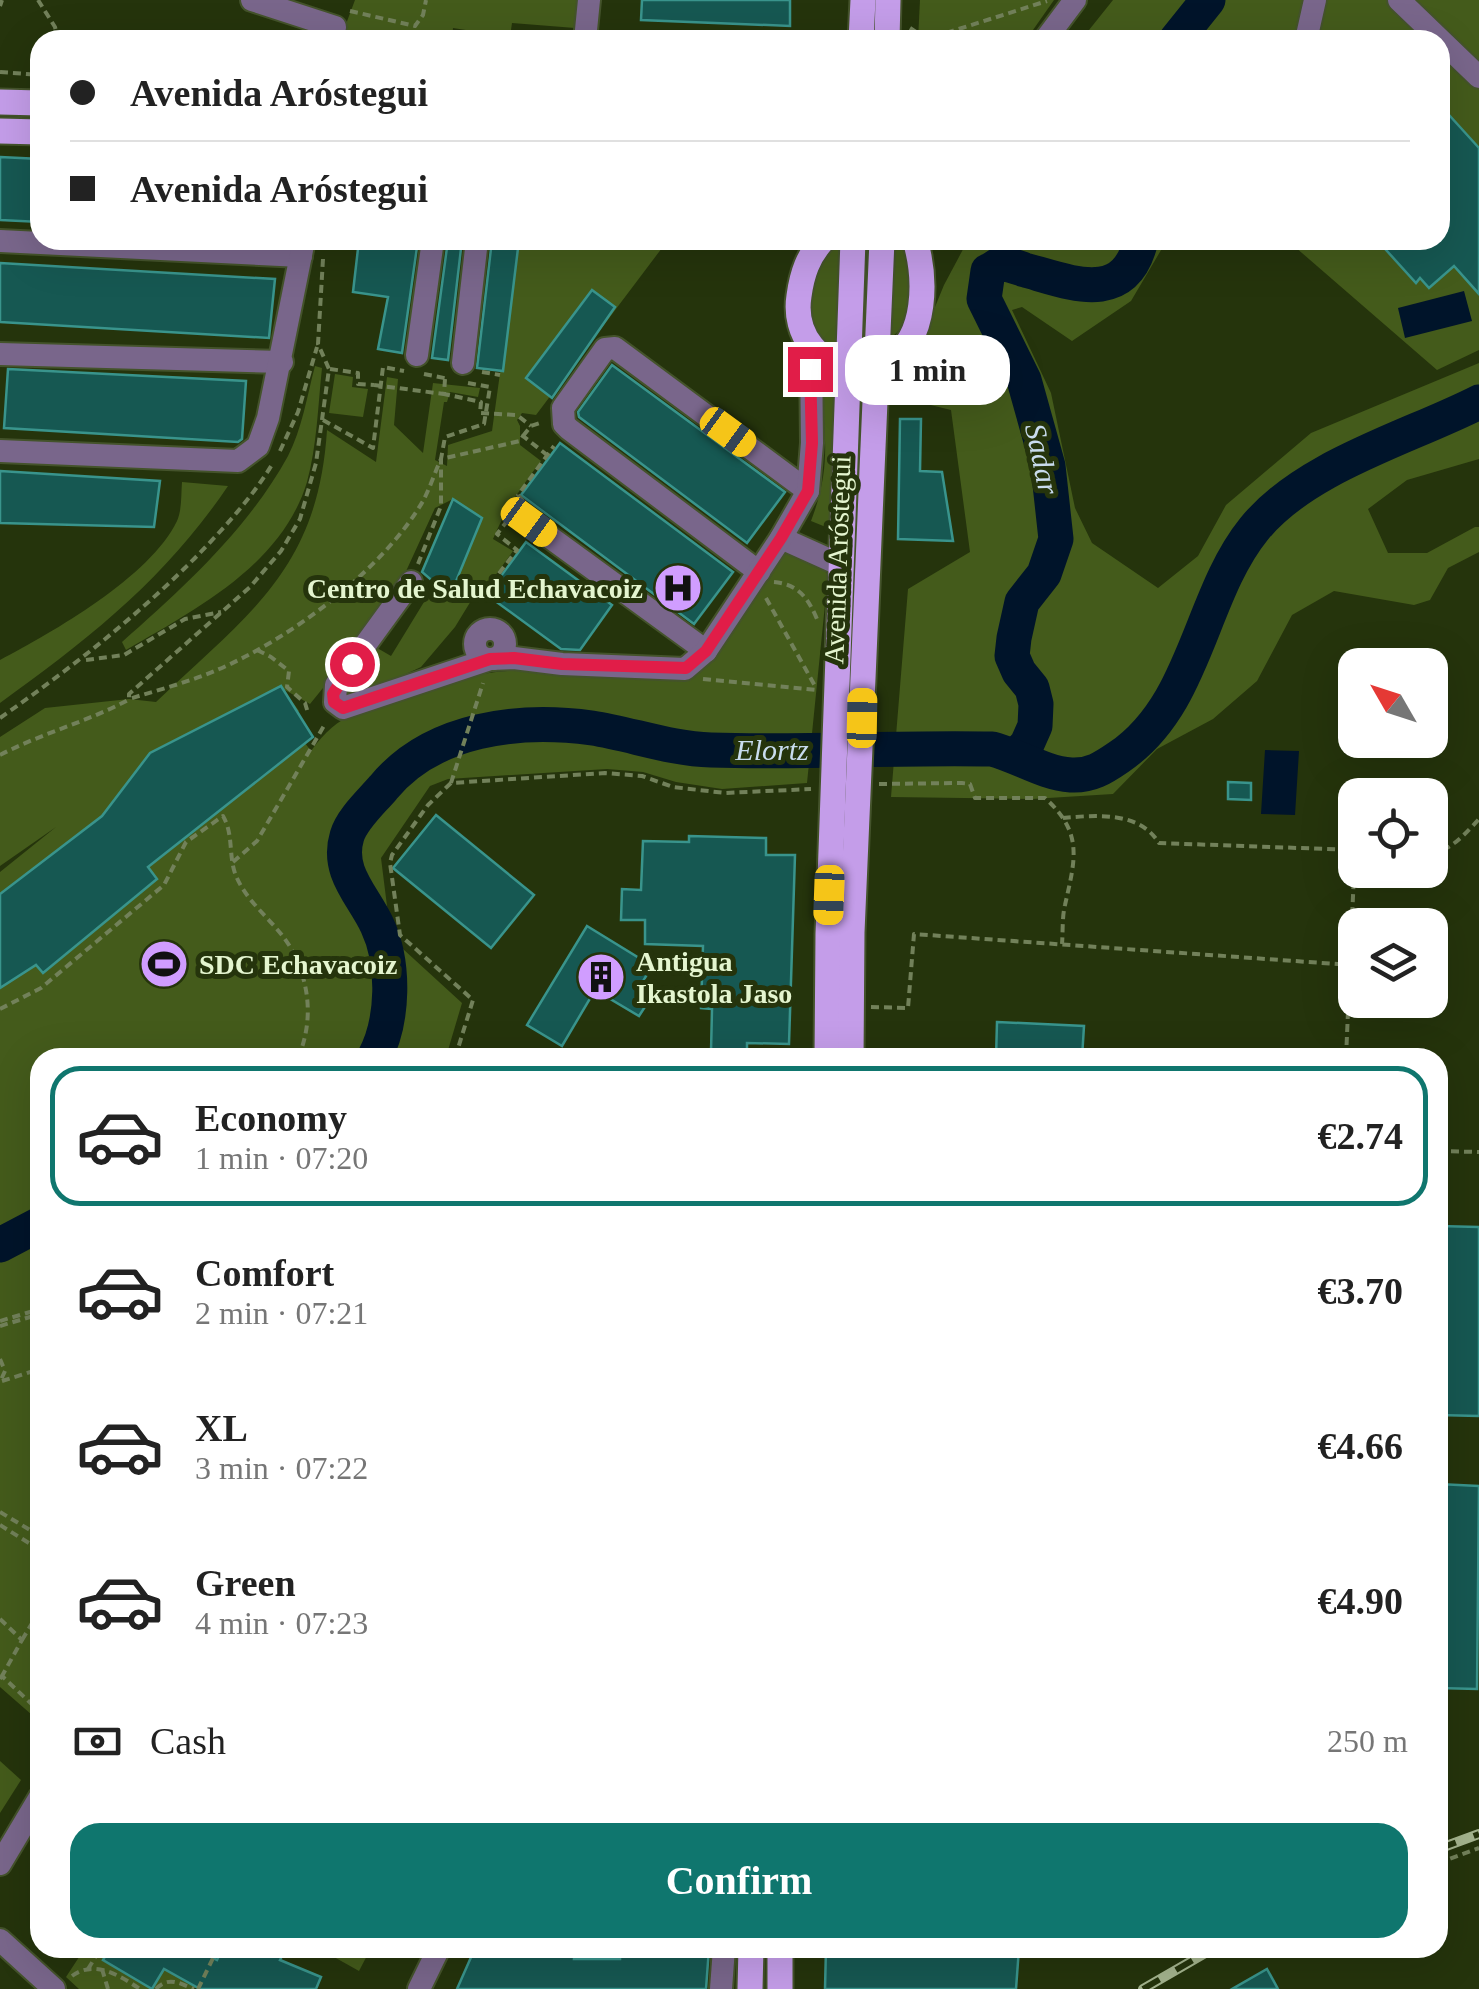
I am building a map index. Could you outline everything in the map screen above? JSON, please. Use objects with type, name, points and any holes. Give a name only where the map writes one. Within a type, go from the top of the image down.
[{"type":"main road","points":[[862,30],[863,0]]},
{"type":"main road","points":[[887,30],[888,0]]},
{"type":"main road","points":[[0,102],[30,103]]},
{"type":"main road","points":[[0,131],[30,132]]},
{"type":"main road","name":"Avenida Aróstegui","points":[[811,250],[798,306],[811,348]]},
{"type":"main road","name":"Avenida Aróstegui","points":[[827,1048],[822,784],[850,686],[863,367],[854,250]]},
{"type":"main road","name":"Avenida Aróstegui","points":[[851,1048],[860,781],[842,565],[863,367],[881,250]]},
{"type":"main road","points":[[811,348],[832,364],[863,367],[893,359],[908,342],[923,304],[917,250]]},
{"type":"main road","points":[[750,1989],[751,1958]]},
{"type":"main road","points":[[780,1958],[780,1989]]},
{"type":"street","points":[[252,0],[336,17]]},
{"type":"street","points":[[586,30],[589,0]]},
{"type":"street","points":[[1053,30],[1076,0]]},
{"type":"street","points":[[1308,30],[1315,0]]},
{"type":"street","points":[[1399,0],[1430,30]]},
{"type":"street","points":[[1450,49],[1479,77]]},
{"type":"street","points":[[0,241],[30,242]]},
{"type":"street","points":[[0,451],[238,461],[258,446],[309,250]]},
{"type":"street","points":[[417,355],[433,250]]},
{"type":"street","points":[[454,371],[475,250]]},
{"type":"street","name":"Avenida Aróstegui","points":[[764,581],[570,430],[562,417],[562,408],[604,349],[617,345],[808,491]]},
{"type":"street","name":"Avenida Aróstegui","points":[[706,651],[764,581],[781,538],[808,491],[811,348]]},
{"type":"street","points":[[0,354],[282,362]]},
{"type":"street","points":[[484,657],[686,668],[706,651],[529,522]]},
{"type":"street","name":"Avenida Aróstegui","points":[[781,538],[842,565]]},
{"type":"street","points":[[411,582],[336,685],[334,702],[343,708],[484,657],[500,656],[505,647],[500,633],[532,660]]},
{"type":"street","points":[[0,1864],[30,1814]]},
{"type":"street","points":[[0,1940],[59,1986]]},
{"type":"street","points":[[420,1989],[434,1958]]},
{"type":"street","points":[[721,1989],[723,1958]]},
{"type":"path","points":[[38,0],[55,30]]},
{"type":"path","points":[[336,17],[415,26],[423,16],[426,0]]},
{"type":"path","points":[[1030,9],[1036,0]]},
{"type":"path","points":[[958,30],[1050,0]]},
{"type":"path","points":[[0,72],[30,74]]},
{"type":"path","points":[[0,718],[82,660],[172,581],[247,500],[284,443],[298,412],[318,344],[325,266],[310,250]]},
{"type":"path","points":[[129,699],[129,694],[226,611],[281,551],[300,519],[312,486],[329,369],[318,344]]},
{"type":"path","points":[[329,369],[358,374],[358,384],[481,402],[480,413],[517,414],[531,426]]},
{"type":"path","points":[[444,394],[454,371]]},
{"type":"path","points":[[322,420],[373,448],[382,376]]},
{"type":"path","points":[[411,582],[440,506],[445,438],[484,424],[490,387],[480,385]]},
{"type":"path","points":[[441,458],[520,441],[523,436],[547,455]]},
{"type":"path","points":[[0,755],[29,740],[98,716],[129,699],[216,670],[257,650],[322,608],[402,531],[424,500],[441,458]]},
{"type":"path","points":[[764,581],[797,588],[808,599],[820,625]]},
{"type":"path","points":[[702,676],[704,681],[817,690],[764,581]]},
{"type":"path","points":[[82,660],[124,655],[186,619],[226,611]]},
{"type":"path","points":[[257,650],[289,672],[287,687],[305,704],[308,713]]},
{"type":"path","points":[[458,1048],[473,1000],[400,934],[390,863],[428,804],[451,783],[484,657]]},
{"type":"path","points":[[233,862],[257,841],[325,724]]},
{"type":"path","points":[[451,783],[605,773],[642,776],[673,786],[725,793],[822,784]]},
{"type":"path","points":[[887,784],[962,783],[970,784],[975,798],[1045,798],[1063,818],[1076,852],[1064,908],[1062,944]]},
{"type":"path","points":[[1063,818],[1110,814],[1152,832],[1159,843],[1338,849]]},
{"type":"path","points":[[0,1009],[41,988],[164,885],[186,842],[223,816],[229,826],[235,874],[248,898],[288,945],[308,990],[309,1032],[302,1048]]},
{"type":"path","points":[[1448,846],[1479,819]]},
{"type":"path","points":[[880,1007],[908,1008],[914,934],[1338,964]]},
{"type":"path","points":[[1347,1048],[1348,1018]]},
{"type":"path","points":[[1448,1151],[1479,1152]]},
{"type":"path","points":[[0,1323],[30,1314]]},
{"type":"path","points":[[0,1359],[5,1371],[1,1381]]},
{"type":"path","points":[[1,1381],[30,1373]]},
{"type":"path","points":[[0,1512],[30,1530]]},
{"type":"path","points":[[0,1525],[30,1544]]},
{"type":"path","points":[[0,1619],[22,1640]]},
{"type":"path","points":[[30,1627],[1,1677],[30,1703]]},
{"type":"path","points":[[1448,1859],[1479,1848]]},
{"type":"path","points":[[88,1969],[95,1958]]},
{"type":"path","points":[[156,1989],[174,1980],[196,1989],[213,1958]]},
{"type":"path","points":[[59,1986],[78,1972],[102,1969],[140,1989]]},
{"type":"path","points":[[102,1969],[108,1989]]},
{"type":"green space","points":[[355,0],[578,0],[575,28],[512,23],[511,30],[344,30]]},
{"type":"green space","points":[[920,0],[1054,0],[1033,30],[918,30]]},
{"type":"green space","points":[[1113,0],[1479,0],[1479,350],[1437,370],[1299,250],[1450,250],[1450,30],[1089,30]]},
{"type":"green space","points":[[517,250],[660,250],[536,415],[522,413],[517,420],[520,445],[541,461],[514,498],[493,539],[513,551],[489,584],[477,591],[455,627],[421,667],[357,697],[346,698],[342,687],[372,645],[391,656],[435,584],[450,595],[482,518],[453,499],[435,508],[391,604],[310,704],[283,689],[299,711],[292,716],[299,717],[313,737],[305,743],[311,751],[332,728],[353,714],[473,676],[557,670],[683,680],[777,559],[787,553],[819,563],[828,575],[807,783],[722,789],[643,772],[607,769],[448,779],[430,786],[381,858],[391,938],[462,1003],[449,1048],[30,1048],[30,1713],[0,1687],[0,872],[56,827],[0,866],[0,737],[45,708],[129,699],[156,702],[221,642],[273,585],[293,554],[310,519],[321,478],[327,430],[376,462],[387,377],[398,379],[394,425],[423,453],[433,383],[480,388],[478,397],[450,392],[444,402],[435,460],[447,466],[448,445],[492,431]]},
{"type":"green space","points":[[843,250],[836,352],[819,343],[807,303],[810,284],[830,252]]},
{"type":"green space","points":[[892,250],[908,250],[909,309],[906,320],[890,338]]},
{"type":"green space","points":[[963,250],[1161,250],[1131,301],[1072,341],[1022,307],[1012,310],[1051,393],[1075,508],[1092,543],[1158,588],[1198,556],[1226,505],[1311,433],[1479,363],[1479,459],[1407,480],[1368,509],[1388,553],[1427,553],[1475,527],[1479,527],[1479,552],[1448,568],[1430,600],[1414,605],[1334,591],[1292,615],[1257,681],[1213,719],[1157,749],[1113,794],[1032,799],[891,797],[908,589],[970,552],[951,410],[898,397]]},
{"type":"green space","points":[[315,366],[322,368],[307,482],[278,538],[233,582],[126,650],[122,642],[213,556],[272,483],[297,435]]},
{"type":"green space","points":[[335,374],[353,377],[352,387],[368,389],[363,417],[329,413]]},
{"type":"green space","points":[[830,379],[837,391],[843,534],[811,521],[824,468],[822,382]]},
{"type":"green space","points":[[182,482],[228,486],[178,550],[124,605],[0,703],[0,660],[98,601],[145,562],[177,521]]},
{"type":"green space","points":[[0,1761],[21,1780],[0,1813]]},
{"type":"green space","points":[[78,1958],[105,1958],[103,1961],[152,1988],[164,1969],[195,1986],[194,1989],[79,1989],[66,1977]]},
{"type":"green space","points":[[336,1958],[366,1958],[359,1971]]},
{"type":"water","points":[[1464,291],[1472,321],[1405,338],[1398,308]]},
{"type":"water","points":[[1265,750],[1299,751],[1295,815],[1261,814]]},
{"type":"building","points":[[642,0],[790,0],[790,26],[641,20]]},
{"type":"building","points":[[1450,116],[1479,148],[1479,294],[1454,266],[1429,288],[1420,278],[1416,283],[1386,250],[1450,250]]},
{"type":"building","points":[[0,157],[30,158],[30,222],[0,220]]},
{"type":"building","points":[[358,250],[417,250],[402,353],[378,349],[388,297],[353,292]]},
{"type":"building","points":[[447,250],[461,250],[448,360],[432,358]]},
{"type":"building","points":[[491,250],[518,250],[503,371],[477,368]]},
{"type":"building","points":[[0,263],[275,279],[269,338],[0,322]]},
{"type":"building","points":[[592,290],[615,307],[552,398],[526,378]]},
{"type":"building","points":[[612,365],[785,492],[747,543],[579,417],[578,412]]},
{"type":"building","points":[[8,369],[246,381],[242,439],[238,442],[4,428]]},
{"type":"building","points":[[900,419],[921,419],[920,471],[942,472],[953,541],[898,539]]},
{"type":"building","points":[[560,443],[733,572],[694,624],[521,495]]},
{"type":"building","points":[[0,471],[160,481],[154,527],[0,523]]},
{"type":"building","points":[[453,499],[482,518],[450,596],[422,572]]},
{"type":"building","points":[[526,542],[612,605],[580,650],[561,649],[487,595]]},
{"type":"building","points":[[281,686],[313,737],[148,867],[157,879],[43,973],[36,965],[0,988],[0,894],[102,816],[150,753]]},
{"type":"building","points":[[1228,782],[1251,783],[1251,800],[1228,799]]},
{"type":"building","points":[[436,815],[534,895],[491,948],[393,868]]},
{"type":"building","points":[[689,836],[766,838],[766,855],[795,855],[789,1044],[747,1043],[747,1048],[711,1048],[712,1009],[701,1008],[703,946],[645,944],[645,920],[621,920],[622,889],[641,890],[643,841],[689,842]]},
{"type":"building","name":"Antigua Ikastola Jaso","points":[[587,926],[652,966],[639,988],[652,996],[639,1016],[595,990],[562,1046],[527,1025]]},
{"type":"building","points":[[997,1022],[1084,1026],[1083,1048],[996,1048]]},
{"type":"building","points":[[1448,1226],[1479,1227],[1479,1416],[1448,1415]]},
{"type":"building","points":[[1448,1484],[1479,1486],[1477,1689],[1448,1688]]},
{"type":"building","points":[[281,1958],[321,1977],[316,1989],[200,1989],[164,1969],[152,1989],[103,1960]]},
{"type":"building","points":[[471,1958],[708,1958],[706,1989],[457,1989]]},
{"type":"building","points":[[826,1958],[1018,1958],[1016,1989],[825,1989]]},
{"type":"building","points":[[1267,1969],[1278,1989],[1232,1989]]},
{"type":"waterway","name":"Sadar","points":[[1184,30],[1208,0]]},
{"type":"waterway","name":"Sadar","points":[[1017,755],[1035,726],[1036,704],[1032,688],[1012,656],[1014,638],[1022,602],[1044,574],[1056,539],[1048,466],[1024,380],[984,299],[988,271],[1005,264],[1095,285],[1123,274],[1137,250]]},
{"type":"waterway","name":"Elortz","points":[[379,1048],[390,992],[387,957],[377,925],[348,872],[347,836],[362,811],[403,768],[426,752],[478,732],[564,725],[711,750],[992,749],[1061,774],[1091,773],[1119,757],[1145,735],[1165,709],[1236,556],[1275,507],[1359,455],[1479,402]]},
{"type":"waterway","name":"Elortz","points":[[0,1245],[30,1229]]},
{"type":"railway","points":[[1448,1845],[1479,1834]]},
{"type":"railway","points":[[1143,1989],[1197,1958]]},
{"type":"place","name":"Centro de Salud Echavacoiz","points":[[678,588]]},
{"type":"place","name":"SDC Echavacoiz","points":[[164,964]]},
{"type":"place","name":"Antigua Ikastola Jaso","points":[[601,977]]},
{"type":"route","points":[[352,664],[333,694],[334,702],[343,708],[490,659],[686,668],[706,651],[808,491],[812,443],[810,369]]}]
